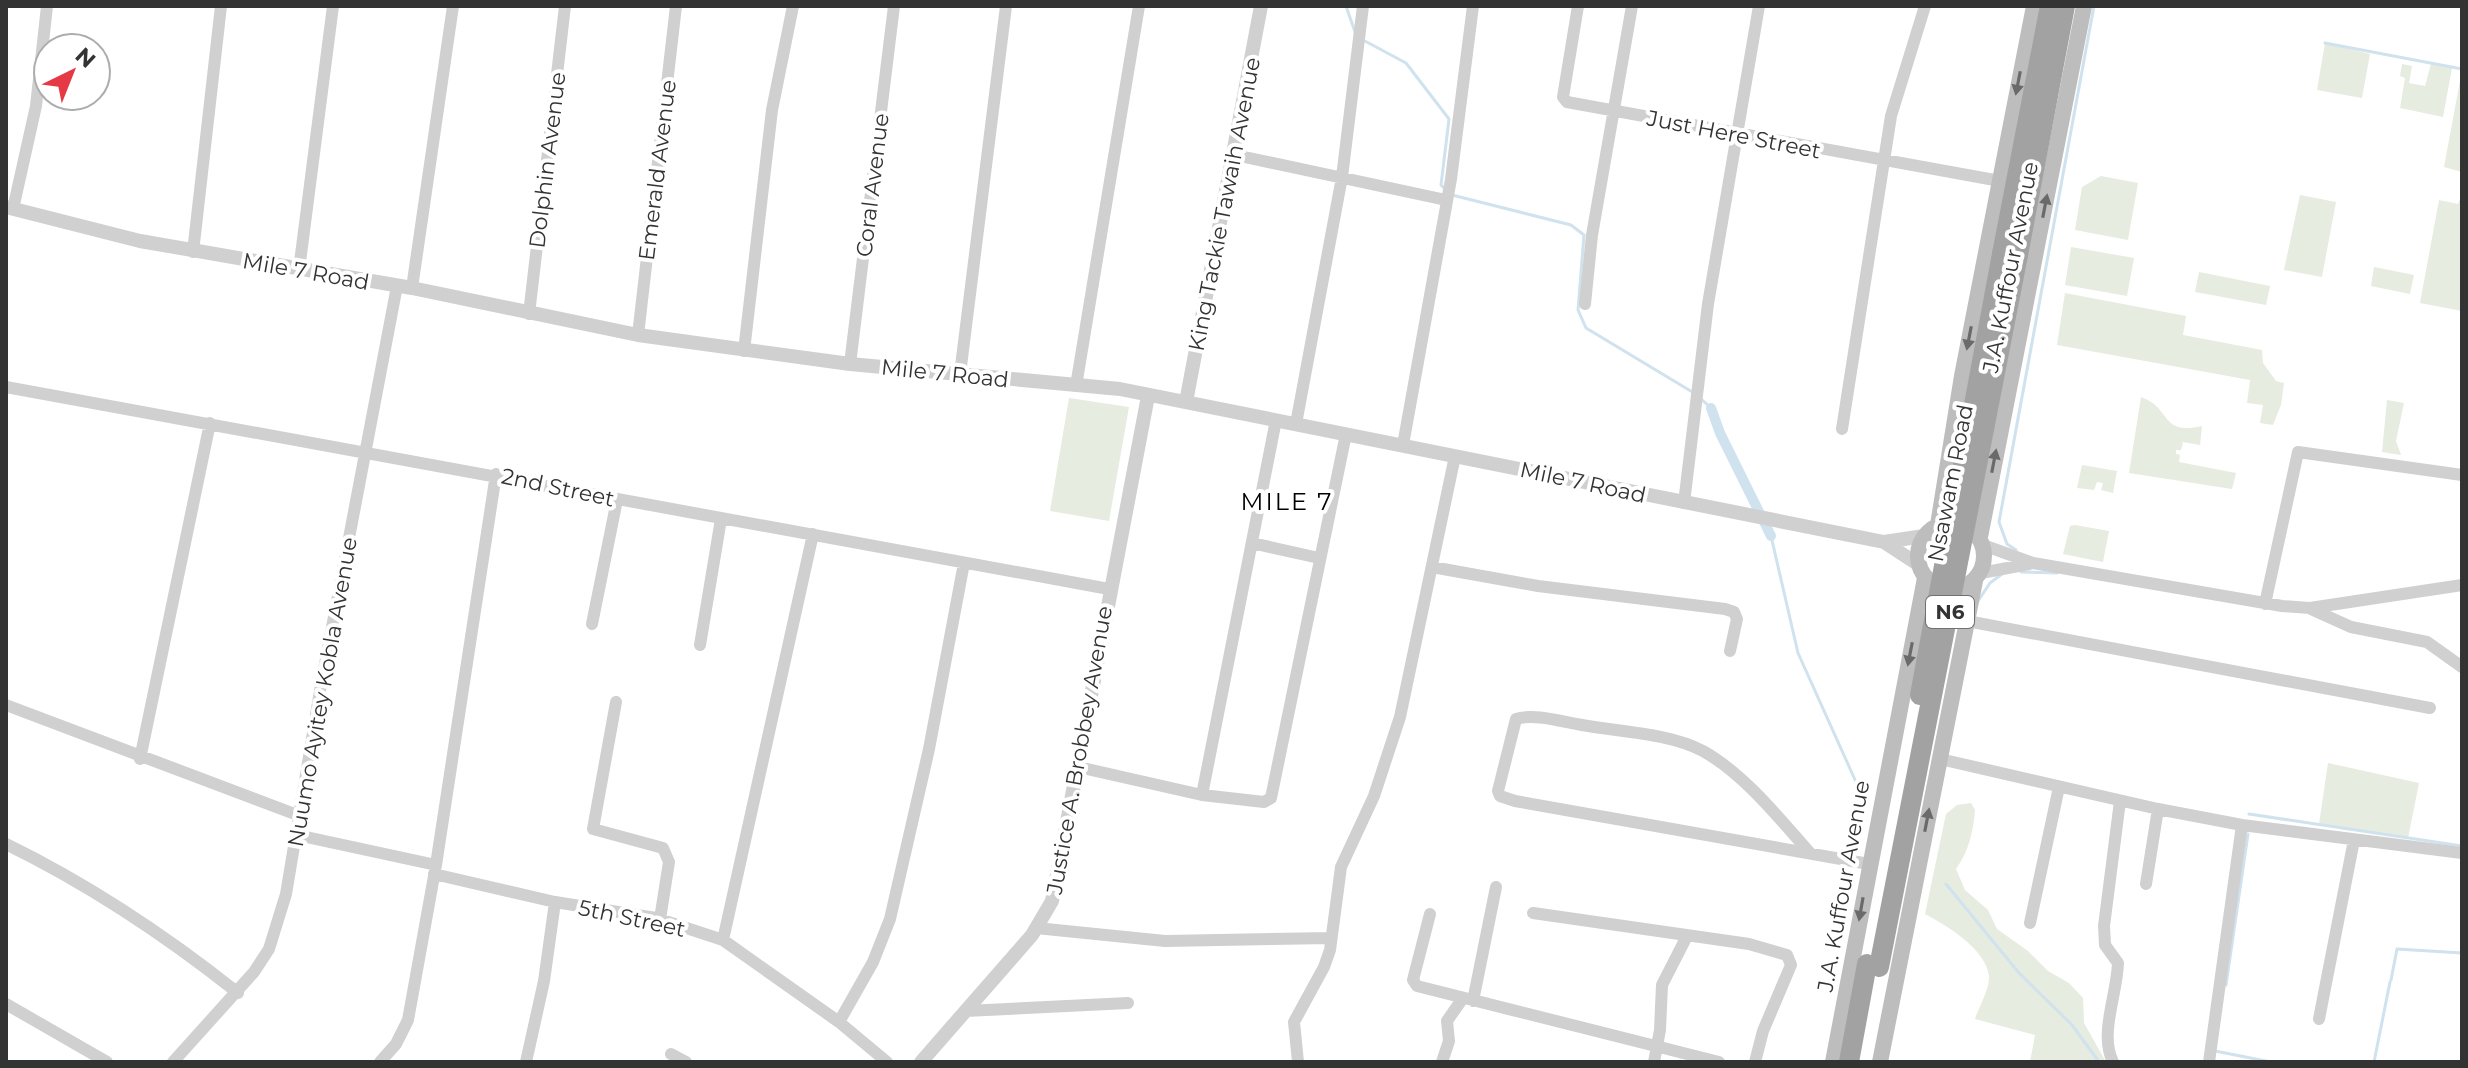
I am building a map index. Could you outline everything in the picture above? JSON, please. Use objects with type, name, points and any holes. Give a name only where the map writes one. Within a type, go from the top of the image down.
[{"type":"highway","name":"Nsawam Road","points":[[2010,255],[2050,6]]},
{"type":"highway","name":"Nsawam Road","points":[[1849,1062],[1873,966],[2010,255],[2065,6]]},
{"type":"highway","name":"Nsawam Road","points":[[1861,1062],[1873,966]]},
{"type":"main road","points":[[1938,525],[2034,6]]},
{"type":"main road","name":"J.A. Kuffour Avenue","points":[[1982,541],[2084,6]]},
{"type":"main road","points":[[1880,1062],[1967,621],[1985,557],[1982,541],[1968,526],[1953,522],[1938,525],[1924,536],[1918,550],[1922,572],[1940,588],[1959,589],[1978,577]]},
{"type":"main road","name":"J.A. Kuffour Avenue","points":[[1833,1062],[1922,572]]},
{"type":"street","points":[[193,252],[221,6]]},
{"type":"street","points":[[299,270],[333,6]]},
{"type":"street","name":"Nuumo Ayitey Kobla Avenue","points":[[173,1062],[238,993],[269,949],[286,894],[321,685],[366,451],[404,287],[453,6]]},
{"type":"street","name":"Dolphin Avenue","points":[[529,314],[565,6]]},
{"type":"street","name":"Emerald Avenue","points":[[638,335],[676,6]]},
{"type":"street","points":[[744,351],[768,137],[793,6]]},
{"type":"street","name":"Coral Avenue","points":[[850,364],[894,6]]},
{"type":"street","points":[[960,374],[1006,6]]},
{"type":"street","points":[[1076,386],[1139,6]]},
{"type":"street","name":"King Tackie Tawaih Avenue","points":[[1186,402],[1261,6]]},
{"type":"street","points":[[1296,424],[1342,177],[1363,6]]},
{"type":"street","points":[[1403,445],[1451,179],[1473,6]]},
{"type":"street","name":"Just Here Street","points":[[1578,6],[1563,97],[1567,102],[1739,136],[2000,181]]},
{"type":"street","points":[[1585,304],[1592,235],[1632,6]]},
{"type":"street","points":[[1684,503],[1708,304],[1759,6]]},
{"type":"street","points":[[1842,429],[1883,162],[1895,101],[1925,6]]},
{"type":"street","points":[[9,208],[36,106],[47,8]]},
{"type":"street","points":[[1235,155],[1446,197]]},
{"type":"street","name":"Mile 7 Road","points":[[9,208],[193,252],[404,287],[638,335],[850,364],[1120,389],[1884,542]]},
{"type":"street","name":"2nd Street","points":[[6,387],[496,474],[617,500],[1109,589]]},
{"type":"street","name":"Justice A. Brobbey Avenue","points":[[921,1062],[1036,928],[1052,901],[1148,396]]},
{"type":"street","points":[[1202,795],[1276,420]]},
{"type":"street","points":[[140,759],[210,423]]},
{"type":"street","points":[[1078,767],[1202,795],[1264,802],[1271,798],[1346,434]]},
{"type":"street","points":[[2265,604],[2298,452],[2462,475]]},
{"type":"street","points":[[1298,1062],[1294,1022],[1319,982],[1331,938],[1341,867],[1374,796],[1400,717],[1455,456]]},
{"type":"street","points":[[380,1062],[396,1044],[408,1020],[435,869],[496,474]]},
{"type":"street","points":[[592,624],[617,500]]},
{"type":"street","points":[[700,645],[721,519]]},
{"type":"street","points":[[723,940],[813,534]]},
{"type":"street","points":[[1884,542],[1924,536]]},
{"type":"street","points":[[1982,541],[2033,563],[2265,604],[2310,608],[2462,583]]},
{"type":"street","points":[[1884,542],[1922,572]]},
{"type":"street","points":[[1252,543],[1319,558]]},
{"type":"street","points":[[839,1022],[873,962],[890,919],[929,749],[964,563]]},
{"type":"street","points":[[1978,577],[2033,563]]},
{"type":"street","points":[[1432,567],[1538,586],[1725,609],[1734,612],[1737,619],[1730,651]]},
{"type":"street","points":[[2310,608],[2351,627],[2427,642],[2462,667]]},
{"type":"street","points":[[1967,621],[2430,708]]},
{"type":"street","points":[[616,702],[593,829],[663,848],[669,862],[660,919]]},
{"type":"street","points":[[6,705],[140,759],[300,816]]},
{"type":"street","points":[[1810,853],[1778,817],[1725,767],[1702,751],[1599,728],[1516,719],[1498,791],[1500,796],[1869,864]]},
{"type":"street","points":[[1940,759],[2120,801],[2242,825],[2462,853]]},
{"type":"street","points":[[2030,923],[2059,787]]},
{"type":"street","points":[[2113,1062],[2105,1040],[2113,1013],[2118,963],[2105,945],[2104,926],[2120,801]]},
{"type":"street","points":[[2146,884],[2158,809]]},
{"type":"street","points":[[2209,1062],[2242,825]]},
{"type":"street","name":"5th Street","points":[[297,835],[555,902],[660,919],[723,940],[839,1022],[887,1062]]},
{"type":"street","points":[[2319,1019],[2354,840]]},
{"type":"street","points":[[6,844],[68,875],[167,937],[238,993]]},
{"type":"street","points":[[1442,1062],[1448,1047],[1447,1021],[1468,1000],[1496,887]]},
{"type":"street","points":[[526,1062],[544,981],[555,902]]},
{"type":"street","points":[[1533,913],[1749,944],[1781,952],[1790,959],[1755,1062]]},
{"type":"street","points":[[1430,914],[1414,983],[1468,1000],[1572,1023],[1656,1048],[1719,1062]]},
{"type":"street","points":[[1036,928],[1165,941],[1331,938]]},
{"type":"street","points":[[1654,1062],[1662,985],[1687,936]]},
{"type":"street","points":[[965,1011],[1128,1003]]},
{"type":"street","points":[[6,1004],[107,1062]]},
{"type":"street","points":[[671,1054],[686,1062]]},
{"type":"shaded area","points":[[2325,43],[2370,54],[2362,98],[2317,90]]},
{"type":"shaded area","points":[[2402,64],[2412,66],[2409,83],[2425,86],[2431,64],[2452,68],[2443,117],[2400,108],[2405,78],[2400,76]]},
{"type":"shaded area","points":[[2462,70],[2462,172],[2444,167]]},
{"type":"shaded area","points":[[2101,176],[2138,183],[2128,240],[2075,230],[2082,187]]},
{"type":"shaded area","points":[[2300,195],[2336,202],[2322,277],[2284,270]]},
{"type":"shaded area","points":[[2460,199],[2462,311],[2420,303],[2439,200],[2458,204]]},
{"type":"shaded area","points":[[2071,247],[2134,258],[2127,296],[2065,285]]},
{"type":"shaded area","points":[[2374,267],[2414,275],[2410,294],[2371,286]]},
{"type":"shaded area","points":[[2199,272],[2270,286],[2266,305],[2195,292]]},
{"type":"shaded area","points":[[2065,293],[2186,316],[2183,335],[2262,350],[2263,363],[2276,381],[2284,383],[2281,405],[2273,425],[2260,423],[2263,405],[2247,403],[2250,380],[2057,345]]},
{"type":"shaded area","points":[[2141,397],[2158,408],[2172,424],[2189,428],[2202,426],[2200,445],[2183,442],[2181,450],[2176,450],[2176,454],[2180,455],[2179,462],[2236,473],[2232,489],[2129,473]]},
{"type":"shaded area","points":[[1069,398],[1129,407],[1109,521],[1050,511]]},
{"type":"shaded area","points":[[2387,400],[2404,403],[2396,441],[2401,455],[2382,452]]},
{"type":"shaded area","points":[[2082,465],[2117,471],[2113,493],[2101,490],[2103,483],[2097,482],[2094,490],[2077,488]]},
{"type":"shaded area","points":[[2070,526],[2109,531],[2103,562],[2063,554]]},
{"type":"shaded area","points":[[2328,763],[2419,783],[2408,838],[2319,824]]},
{"type":"shaded area","points":[[1971,803],[1975,810],[1972,834],[1956,869],[1965,890],[1988,910],[1997,929],[2028,951],[2048,971],[2069,983],[2083,998],[2084,1023],[2106,1062],[2030,1062],[2035,1035],[1975,1019],[1988,986],[1986,966],[1981,956],[1964,939],[1925,914],[1946,814],[1957,805]]},
{"type":"waterway","points":[[1346,6],[1355,32]]},
{"type":"waterway","points":[[2016,550],[2007,544],[1999,522],[2094,6]]},
{"type":"waterway","points":[[1363,40],[1406,63],[1449,119],[1441,185],[1446,190]]},
{"type":"waterway","points":[[2325,43],[2462,69]]},
{"type":"waterway","points":[[1452,195],[1571,225],[1584,235],[1578,310],[1586,328],[1694,393]]},
{"type":"waterway","points":[[1700,398],[1711,408]]},
{"type":"waterway","points":[[1711,408],[1720,433],[1771,536]]},
{"type":"waterway","points":[[1771,536],[1798,653],[1856,782]]},
{"type":"waterway","points":[[2021,572],[2057,573]]},
{"type":"waterway","points":[[1978,601],[1990,583],[2002,574]]},
{"type":"waterway","points":[[2249,814],[2462,846]]},
{"type":"waterway","points":[[2226,985],[2248,834]]},
{"type":"waterway","points":[[1946,884],[2019,973],[2072,1025],[2099,1062]]},
{"type":"waterway","points":[[2391,980],[2397,949],[2462,953]]},
{"type":"waterway","points":[[2374,1062],[2390,982]]},
{"type":"waterway","points":[[2215,1051],[2271,1062]]},
{"type":"district","name":"MILE 7","points":[[1287,502]]}]
